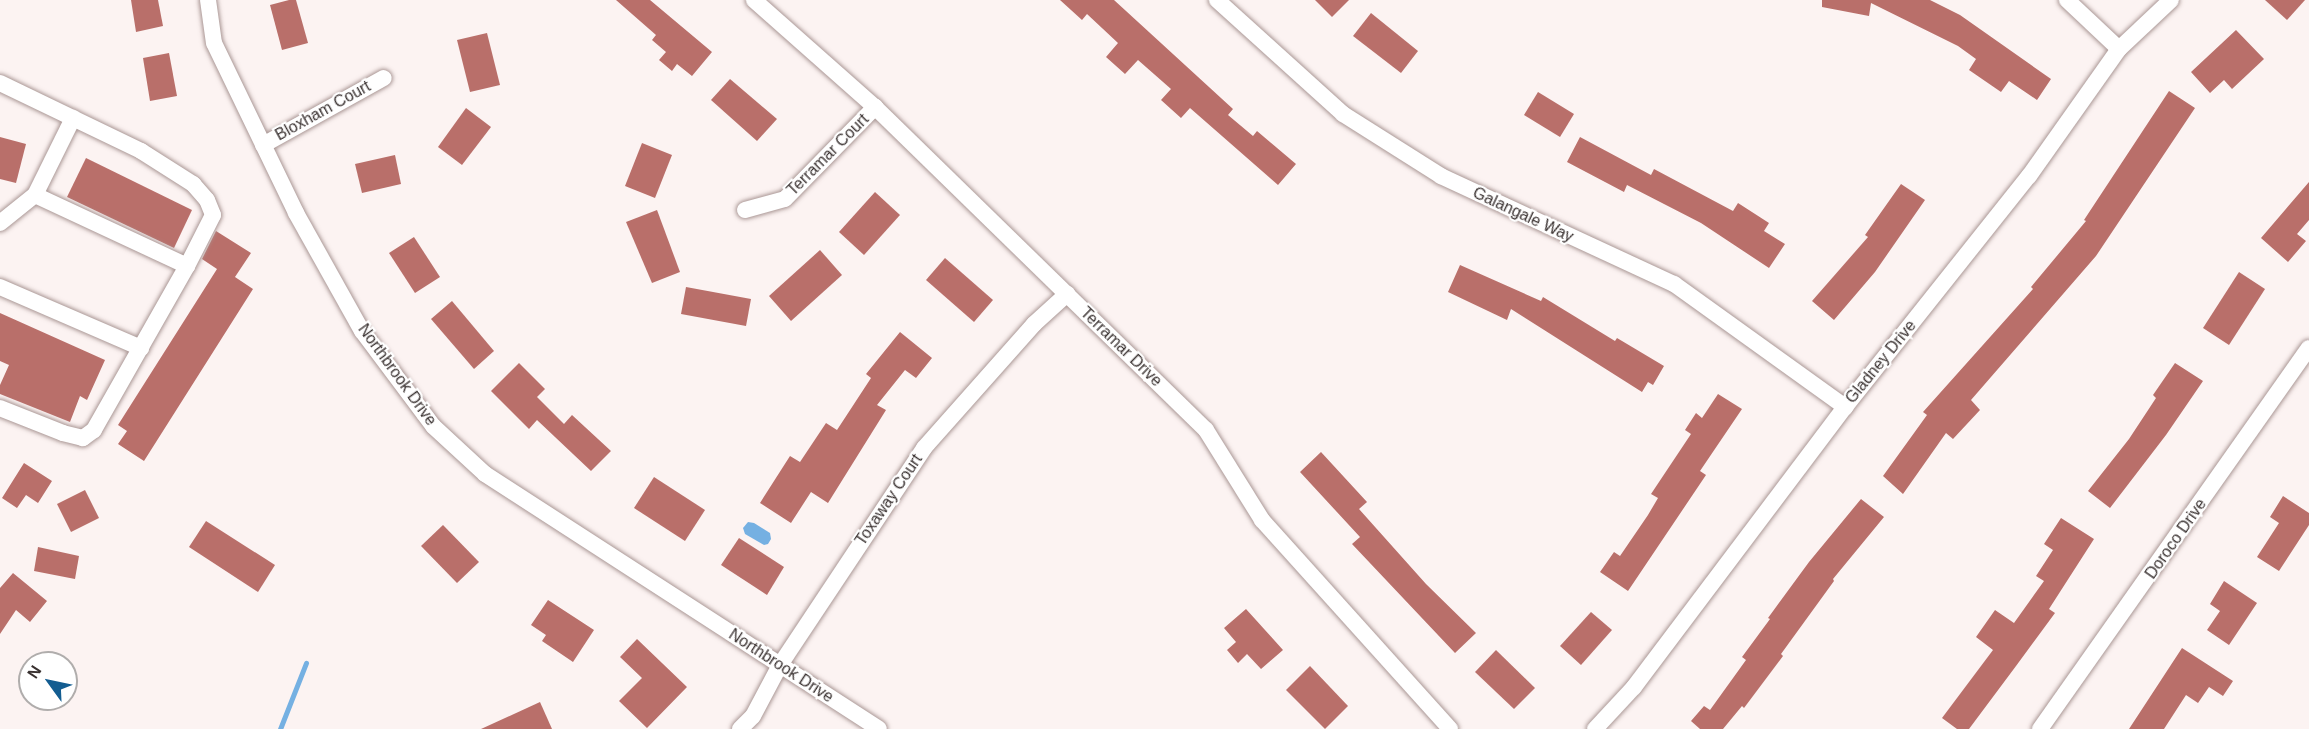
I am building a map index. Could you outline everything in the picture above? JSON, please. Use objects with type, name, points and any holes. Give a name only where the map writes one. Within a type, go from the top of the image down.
[{"type":"street","name":"Northbrook Drive","points":[[208,0],[214,43],[296,213],[363,331],[433,426],[485,474],[879,729]]},
{"type":"street","name":"Terramar Drive","points":[[754,0],[876,107],[1206,430],[1262,520],[1450,729]]},
{"type":"street","name":"Galangale Way","points":[[1217,0],[1343,114],[1441,176],[1674,284],[1845,407]]},
{"type":"street","points":[[2067,0],[2118,49]]},
{"type":"street","name":"Gladney Drive","points":[[1595,729],[1634,687],[1845,407],[2029,176],[2118,49],[2171,0]]},
{"type":"street","name":"Bloxham Court","points":[[263,145],[384,78]]},
{"type":"street","points":[[0,83],[141,151],[193,184],[207,200],[213,215],[188,266],[94,430],[83,438],[63,434],[0,408]]},
{"type":"street","name":"Terramar Court","points":[[745,210],[785,199],[876,107]]},
{"type":"street","points":[[0,223],[35,195],[73,118]]},
{"type":"street","points":[[35,195],[188,266]]},
{"type":"street","points":[[0,287],[141,348]]},
{"type":"street","name":"Toxaway Court","points":[[740,729],[753,716],[780,665],[924,448],[1034,324],[1067,294]]},
{"type":"street","name":"Doroco Drive","points":[[2040,729],[2309,348]]},
{"type":"water","points":[[748,522],[770,533],[771,539],[768,544],[764,545],[745,534],[743,528]]},
{"type":"building","points":[[131,0],[158,0],[163,26],[136,32]]},
{"type":"building","points":[[296,0],[308,43],[282,50],[270,5]]},
{"type":"building","points":[[616,0],[650,0],[712,52],[692,76],[677,64],[672,71],[659,60],[666,52],[652,40],[656,35]]},
{"type":"building","points":[[1060,0],[1114,0],[1233,109],[1228,115],[1253,136],[1257,131],[1296,164],[1278,185],[1190,108],[1181,118],[1161,100],[1171,89],[1138,60],[1125,74],[1106,57],[1118,43],[1087,14],[1082,20]]},
{"type":"building","points":[[1315,0],[1349,0],[1332,17]]},
{"type":"building","points":[[1822,0],[1930,0],[1960,15],[2051,79],[2037,100],[2009,81],[2001,92],[1969,70],[1976,59],[1958,46],[1871,3],[1869,16],[1822,7]]},
{"type":"building","points":[[2265,0],[2305,0],[2287,20]]},
{"type":"building","points":[[1371,13],[1418,51],[1401,73],[1353,36]]},
{"type":"building","points":[[2236,30],[2264,59],[2232,89],[2224,80],[2210,93],[2191,72]]},
{"type":"building","points":[[487,33],[500,85],[470,92],[457,40]]},
{"type":"building","points":[[169,53],[177,96],[150,101],[143,58]]},
{"type":"building","points":[[730,79],[777,119],[757,141],[711,100]]},
{"type":"building","points":[[2169,91],[2195,108],[2096,256],[1971,400],[1980,410],[1953,439],[1946,433],[1903,494],[1883,476],[1927,415],[1923,412],[2033,289],[2031,287],[2086,221],[2084,220]]},
{"type":"building","points":[[1538,92],[1574,114],[1560,137],[1524,115]]},
{"type":"building","points":[[466,108],[491,127],[462,165],[438,147]]},
{"type":"building","points":[[0,137],[26,144],[16,183],[0,179]]},
{"type":"building","points":[[1580,137],[1651,175],[1654,169],[1733,211],[1738,203],[1769,223],[1764,231],[1785,244],[1769,268],[1701,223],[1627,185],[1624,192],[1567,162]]},
{"type":"building","points":[[642,143],[672,155],[655,198],[625,186]]},
{"type":"building","points":[[395,155],[401,184],[362,193],[355,164]]},
{"type":"building","points":[[86,158],[192,210],[174,248],[67,197]]},
{"type":"building","points":[[2309,182],[2309,220],[2297,234],[2306,241],[2288,262],[2261,238]]},
{"type":"building","points":[[1901,184],[1925,200],[1875,272],[1834,320],[1812,301],[1868,237],[1865,235]]},
{"type":"building","points":[[875,192],[900,215],[864,255],[839,232]]},
{"type":"building","points":[[657,210],[680,272],[652,283],[626,222]]},
{"type":"building","points":[[216,231],[251,253],[235,277],[253,289],[144,461],[118,444],[127,431],[118,425],[217,269],[202,259]]},
{"type":"building","points":[[414,237],[440,277],[415,293],[389,253]]},
{"type":"building","points":[[820,250],[842,275],[791,321],[769,296]]},
{"type":"building","points":[[945,258],[993,300],[974,322],[926,280]]},
{"type":"building","points":[[1460,265],[1541,301],[1543,297],[1615,341],[1617,338],[1664,366],[1653,385],[1648,382],[1642,392],[1511,309],[1507,320],[1448,292]]},
{"type":"building","points":[[2239,272],[2265,289],[2229,345],[2203,328]]},
{"type":"building","points":[[686,287],[751,299],[746,326],[681,314]]},
{"type":"building","points":[[452,301],[494,351],[474,369],[431,319]]},
{"type":"building","points":[[0,313],[105,360],[87,400],[80,396],[70,422],[0,394],[0,385],[9,365],[0,361]]},
{"type":"building","points":[[900,332],[932,358],[916,378],[905,370],[877,405],[886,410],[828,503],[811,492],[791,523],[760,503],[790,456],[800,462],[826,423],[837,430],[871,378],[866,374]]},
{"type":"building","points":[[519,363],[545,389],[537,397],[564,424],[572,415],[611,451],[591,471],[537,420],[529,429],[491,391]]},
{"type":"building","points":[[2175,363],[2203,381],[2166,435],[2110,508],[2088,491],[2129,439],[2156,398],[2153,395]]},
{"type":"building","points":[[1718,394],[1742,409],[1700,471],[1706,475],[1628,591],[1600,572],[1614,552],[1620,556],[1648,515],[1658,498],[1651,494],[1691,434],[1685,430],[1696,413],[1702,418]]},
{"type":"building","points":[[1321,452],[1367,502],[1359,509],[1426,584],[1476,633],[1455,653],[1352,544],[1360,537],[1300,472]]},
{"type":"building","points":[[24,463],[52,481],[38,503],[26,495],[17,508],[2,498]]},
{"type":"building","points":[[654,477],[705,510],[685,541],[634,508]]},
{"type":"building","points":[[85,490],[99,518],[71,532],[57,504]]},
{"type":"building","points":[[2283,496],[2309,513],[2309,525],[2279,571],[2257,557],[2279,523],[2270,517]]},
{"type":"building","points":[[1861,499],[1884,517],[1833,579],[1834,581],[1781,654],[1783,656],[1744,708],[1742,706],[1723,729],[1700,729],[1691,721],[1704,706],[1710,710],[1746,660],[1742,657],[1770,619],[1768,618],[1809,562]]},
{"type":"building","points":[[2061,518],[2094,539],[2049,609],[2055,613],[1969,729],[1957,729],[1942,718],[1993,650],[1976,637],[1995,610],[2014,623],[2044,581],[2036,576],[2053,550],[2044,544]]},
{"type":"building","points":[[206,521],[275,565],[258,592],[189,547]]},
{"type":"building","points":[[443,525],[479,562],[457,583],[421,546]]},
{"type":"building","points":[[739,538],[784,567],[767,595],[721,565]]},
{"type":"building","points":[[38,547],[79,556],[75,579],[34,571]]},
{"type":"building","points":[[13,573],[47,601],[30,622],[16,610],[0,634],[0,588]]},
{"type":"building","points":[[2224,581],[2257,603],[2229,645],[2207,630],[2220,611],[2210,604]]},
{"type":"building","points":[[548,600],[594,630],[573,662],[542,641],[546,635],[531,625]]},
{"type":"building","points":[[1246,609],[1283,650],[1261,669],[1247,654],[1238,663],[1227,650],[1236,642],[1224,628]]},
{"type":"building","points":[[1591,612],[1612,630],[1581,665],[1560,646]]},
{"type":"building","points":[[637,639],[687,687],[647,728],[619,701],[642,678],[620,657]]},
{"type":"building","points":[[2182,648],[2233,681],[2223,696],[2209,687],[2198,703],[2186,695],[2164,729],[2129,729]]},
{"type":"building","points":[[1496,650],[1535,688],[1514,709],[1475,672]]},
{"type":"building","points":[[1310,666],[1348,706],[1325,729],[1286,690]]},
{"type":"building","points":[[540,702],[552,729],[481,729]]},
{"type":"waterway","points":[[280,729],[306,663]]}]
